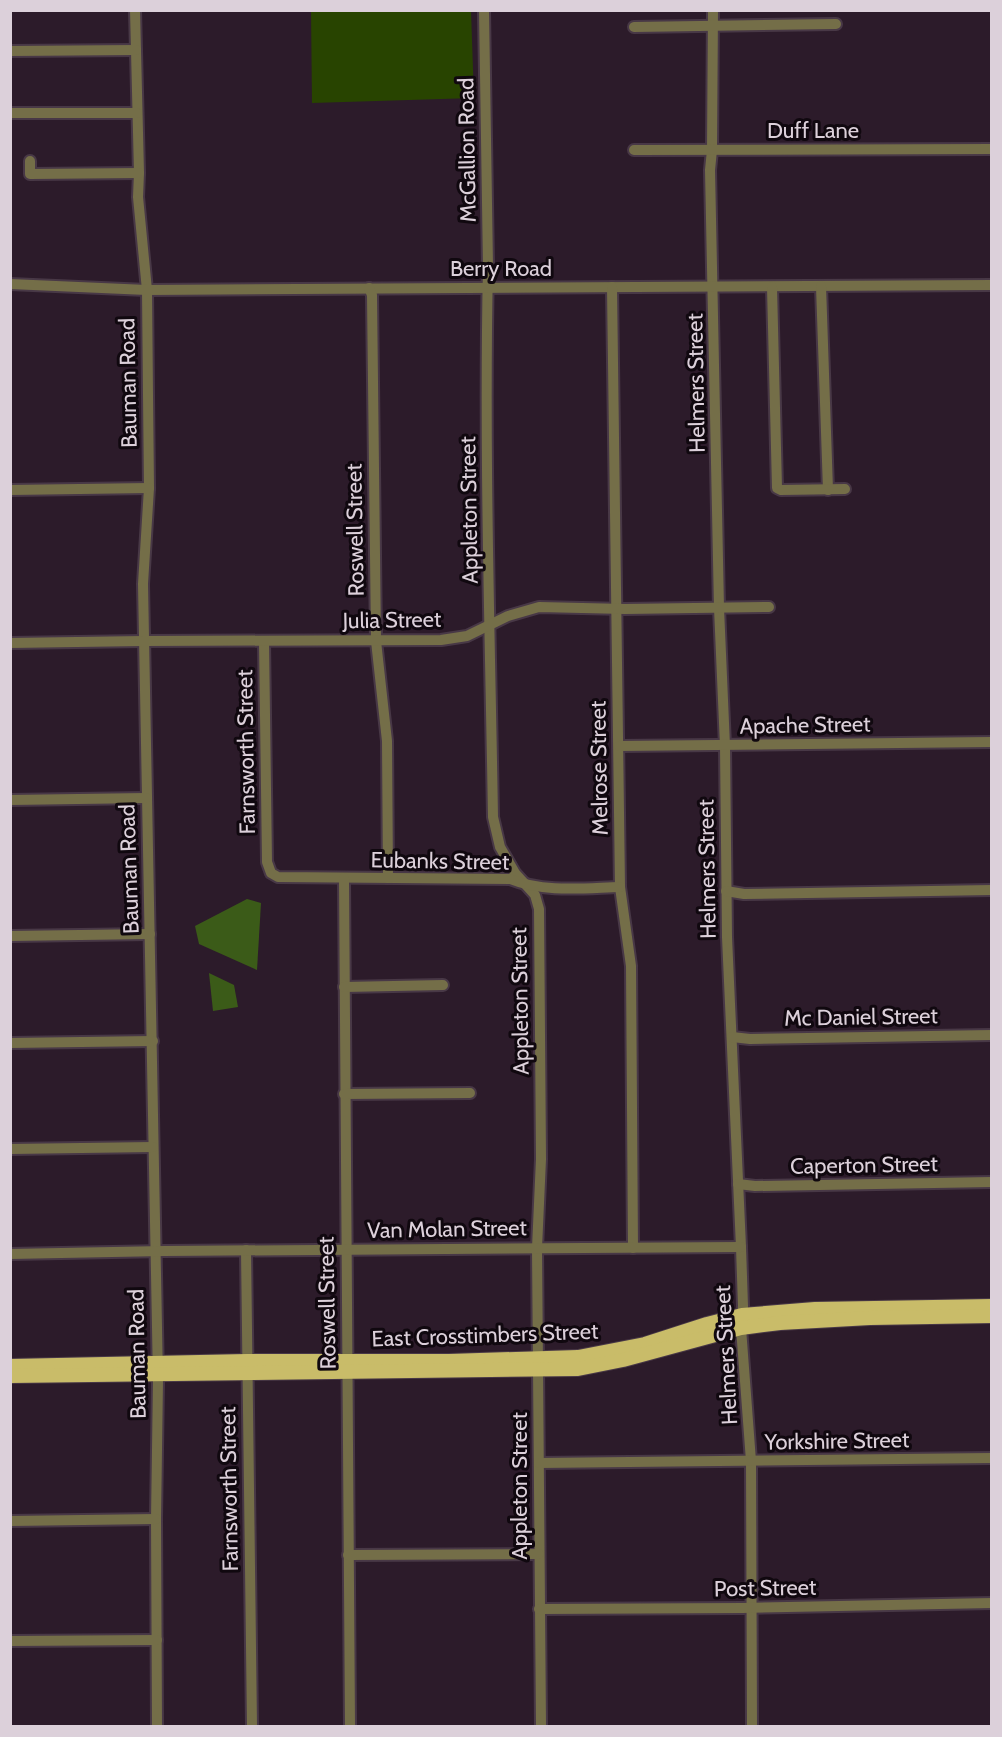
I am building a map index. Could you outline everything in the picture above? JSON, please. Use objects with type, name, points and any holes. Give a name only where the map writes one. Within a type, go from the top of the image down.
[{"type":"main road","name":"East Crosstimbers Street","points":[[10,1366],[60,1370],[538,1364],[589,1367],[741,1321],[787,1322],[869,1313],[964,1311],[992,1306]]},
{"type":"main road","name":"East Crosstimbers Street","points":[[964,1311],[992,1316]]},
{"type":"main road","name":"East Crosstimbers Street","points":[[10,1376],[60,1370]]},
{"type":"street","name":"Bauman Road","points":[[135,10],[138,197],[147,290],[149,488],[143,565],[158,1369],[157,1726]]},
{"type":"street","name":"McGallion Road","points":[[484,10],[488,288]]},
{"type":"street","name":"Helmers Street","points":[[713,10],[711,170],[719,608],[725,746],[726,891],[741,1247],[741,1321],[751,1461],[752,1726]]},
{"type":"street","points":[[634,27],[836,24]]},
{"type":"street","points":[[10,51],[136,50]]},
{"type":"street","points":[[10,113],[137,113]]},
{"type":"street","name":"Duff Lane","points":[[634,150],[992,149]]},
{"type":"street","points":[[30,161],[30,174],[139,173]]},
{"type":"street","name":"Berry Road","points":[[10,285],[147,290],[992,285]]},
{"type":"street","points":[[821,286],[828,490]]},
{"type":"street","name":"Melrose Street","points":[[612,287],[620,887],[631,966],[633,1248]]},
{"type":"street","points":[[772,287],[776,485],[781,490],[845,489]]},
{"type":"street","name":"Roswell Street","points":[[369,288],[372,295],[376,641],[387,741],[388,878]]},
{"type":"street","name":"Appleton Street","points":[[488,288],[487,389],[493,818],[500,847],[512,876],[537,892],[539,909],[541,1159],[537,1248],[541,1726]]},
{"type":"street","points":[[10,490],[149,488]]},
{"type":"street","name":"Julia Street","points":[[10,643],[441,640],[467,636],[508,616],[539,607],[769,608]]},
{"type":"street","points":[[467,636],[477,636],[485,641],[490,650]]},
{"type":"street","name":"Farnsworth Street","points":[[264,641],[267,862]]},
{"type":"street","name":"Apache Street","points":[[619,746],[992,742]]},
{"type":"street","points":[[10,800],[146,798]]},
{"type":"street","name":"Eubanks Street","points":[[267,862],[271,873],[278,877],[512,876]]},
{"type":"street","name":"Roswell Street","points":[[344,878],[350,1726]]},
{"type":"street","name":"Eubanks Street","points":[[537,892],[620,887]]},
{"type":"street","points":[[726,891],[744,894],[992,890]]},
{"type":"street","points":[[10,936],[150,933]]},
{"type":"street","points":[[344,987],[443,985]]},
{"type":"street","name":"Mc Daniel Street","points":[[732,1037],[750,1039],[992,1035]]},
{"type":"street","points":[[10,1043],[153,1041]]},
{"type":"street","points":[[344,1094],[470,1093]]},
{"type":"street","points":[[10,1149],[153,1147]]},
{"type":"street","name":"Caperton Street","points":[[738,1184],[755,1186],[992,1182]]},
{"type":"street","name":"Van Molan Street","points":[[10,1254],[741,1247]]},
{"type":"street","name":"Farnsworth Street","points":[[246,1250],[252,1726]]},
{"type":"street","name":"Yorkshire Street","points":[[539,1463],[992,1458]]},
{"type":"street","points":[[10,1521],[156,1519]]},
{"type":"street","points":[[348,1555],[539,1554]]},
{"type":"street","name":"Post Street","points":[[539,1609],[751,1608],[992,1603]]},
{"type":"street","points":[[10,1641],[157,1640]]},
{"type":"green space","points":[[311,11],[471,11],[474,98],[312,103]]},
{"type":"green space","points":[[247,899],[261,903],[257,970],[199,944],[195,926]]},
{"type":"green space","points":[[209,973],[234,985],[238,1007],[213,1011]]}]
